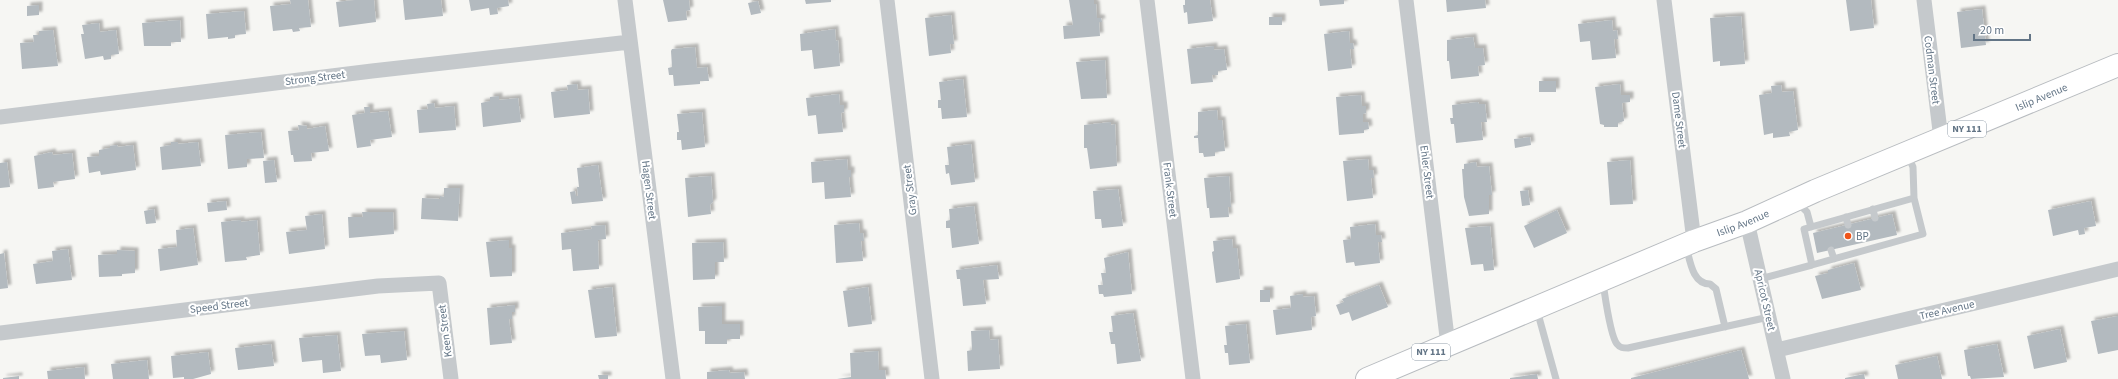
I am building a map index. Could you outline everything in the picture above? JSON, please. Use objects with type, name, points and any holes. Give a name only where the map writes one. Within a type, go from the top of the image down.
[{"type":"main road","name":"Islip Avenue","points":[[1366,379],[1537,308],[1690,242],[1747,222],[1795,200],[2118,65]]},
{"type":"street","name":"Hagen Street","points":[[625,0],[673,379]]},
{"type":"street","name":"Gray Street","points":[[887,0],[932,379]]},
{"type":"street","name":"Frank Street","points":[[1147,0],[1193,379]]},
{"type":"street","name":"Ehler Street","points":[[1406,0],[1448,345]]},
{"type":"street","name":"Dame Street","points":[[1664,0],[1690,242]]},
{"type":"street","name":"Codman Street","points":[[1924,0],[1941,139]]},
{"type":"street","name":"Strong Street","points":[[0,117],[372,71],[630,42]]},
{"type":"street","name":"Apricot Street","points":[[1747,222],[1783,379]]},
{"type":"street","name":"Tree Avenue","points":[[1777,350],[2118,269]]},
{"type":"street","name":"Speed Street","points":[[0,333],[378,286],[439,283]]},
{"type":"street","name":"Keen Street","points":[[439,283],[451,379]]},
{"type":"lane","points":[[1760,279],[1834,259],[1881,242],[1923,234],[1914,198],[1913,167],[1907,153]]},
{"type":"lane","points":[[1812,265],[1804,229],[1825,226],[1846,217],[1914,198]]},
{"type":"lane","points":[[1795,200],[1807,212],[1811,227]]},
{"type":"lane","points":[[1873,209],[1875,218]]},
{"type":"lane","points":[[1846,217],[1848,224]]},
{"type":"lane","points":[[1690,242],[1695,275],[1702,284],[1710,284],[1716,289],[1725,327]]},
{"type":"lane","points":[[1854,245],[1856,252]]},
{"type":"lane","points":[[1831,250],[1834,259]]},
{"type":"lane","points":[[1602,280],[1616,343],[1621,348],[1628,348],[1769,317]]},
{"type":"lane","points":[[1537,308],[1556,379]]},
{"type":"building","points":[[290,0],[308,0],[311,27],[299,28],[300,31],[293,32],[292,29],[273,31],[270,6],[291,4]]},
{"type":"building","points":[[374,0],[376,22],[339,27],[336,2]]},
{"type":"building","points":[[403,0],[441,0],[443,16],[405,20]]},
{"type":"building","points":[[469,0],[508,0],[509,6],[497,8],[498,14],[490,15],[489,8],[471,11]]},
{"type":"building","points":[[663,0],[689,0],[690,10],[686,11],[687,20],[668,22]]},
{"type":"building","points":[[805,0],[831,0],[831,2],[806,4]]},
{"type":"building","points":[[1069,0],[1094,0],[1094,4],[1096,4],[1097,18],[1101,18],[1102,22],[1099,22],[1100,36],[1064,39],[1063,26],[1073,25]]},
{"type":"building","points":[[1185,0],[1210,0],[1213,21],[1188,24],[1187,12],[1184,13],[1183,5],[1185,5]]},
{"type":"building","points":[[1319,0],[1344,0],[1344,4],[1320,6]]},
{"type":"building","points":[[1446,0],[1485,0],[1486,8],[1447,12]]},
{"type":"building","points":[[1846,0],[1871,0],[1874,28],[1850,31]]},
{"type":"building","points":[[758,1],[761,13],[751,15],[748,3]]},
{"type":"building","points":[[39,5],[39,15],[27,16],[27,6]]},
{"type":"building","points":[[1982,9],[1986,45],[1961,48],[1957,12]]},
{"type":"building","points":[[244,11],[246,34],[235,35],[235,38],[228,39],[228,37],[208,39],[206,14]]},
{"type":"building","points":[[951,15],[954,44],[950,44],[951,53],[929,56],[925,18]]},
{"type":"building","points":[[1741,16],[1745,64],[1720,66],[1720,61],[1713,62],[1710,18]]},
{"type":"building","points":[[1269,17],[1282,17],[1282,25],[1269,25]]},
{"type":"building","points":[[180,20],[181,42],[171,42],[171,46],[144,46],[142,23]]},
{"type":"building","points":[[1612,20],[1613,31],[1617,30],[1618,39],[1614,39],[1616,58],[1592,60],[1590,41],[1580,42],[1578,24]]},
{"type":"building","points":[[99,23],[100,32],[116,30],[119,54],[111,55],[111,59],[104,60],[103,56],[85,59],[81,34],[84,34],[82,25]]},
{"type":"building","points":[[835,29],[836,41],[838,40],[840,66],[814,69],[812,50],[801,51],[800,34]]},
{"type":"building","points":[[53,30],[58,66],[22,69],[20,43],[34,42],[33,35],[39,35],[39,31]]},
{"type":"building","points":[[1349,31],[1350,43],[1353,43],[1354,49],[1350,49],[1352,68],[1328,71],[1324,34]]},
{"type":"building","points":[[1473,37],[1475,48],[1483,48],[1485,65],[1478,66],[1479,76],[1451,79],[1449,61],[1447,61],[1447,40]]},
{"type":"building","points":[[1214,46],[1214,50],[1224,49],[1227,70],[1218,71],[1218,75],[1212,75],[1213,82],[1191,84],[1187,49]]},
{"type":"building","points":[[695,47],[697,68],[707,67],[709,81],[700,81],[700,84],[674,86],[673,75],[669,75],[668,68],[672,67],[672,49]]},
{"type":"building","points":[[1105,60],[1107,98],[1081,99],[1076,62]]},
{"type":"building","points":[[963,79],[967,117],[942,119],[941,108],[938,108],[938,100],[941,100],[939,82]]},
{"type":"building","points":[[1539,81],[1556,81],[1556,92],[1539,92]]},
{"type":"building","points":[[577,84],[578,90],[588,89],[590,114],[554,118],[551,92],[568,90],[567,85]]},
{"type":"building","points":[[1620,84],[1621,95],[1630,95],[1630,102],[1622,103],[1624,121],[1618,123],[1618,127],[1604,127],[1604,125],[1600,124],[1595,87]]},
{"type":"building","points":[[1781,85],[1782,92],[1793,91],[1798,130],[1789,132],[1790,136],[1773,138],[1773,133],[1764,135],[1759,95],[1772,93],[1771,86]]},
{"type":"building","points":[[839,94],[840,105],[844,105],[844,112],[841,113],[843,132],[818,134],[816,115],[808,116],[806,98]]},
{"type":"building","points":[[1361,95],[1362,106],[1366,106],[1366,113],[1363,114],[1363,122],[1368,122],[1369,129],[1364,130],[1364,133],[1339,135],[1336,97]]},
{"type":"building","points":[[499,96],[499,100],[518,98],[521,122],[483,127],[481,103],[490,101],[490,97]]},
{"type":"building","points":[[1478,102],[1479,104],[1485,104],[1487,122],[1481,122],[1483,140],[1456,143],[1454,124],[1451,124],[1450,118],[1453,118],[1452,105]]},
{"type":"building","points":[[434,103],[435,108],[454,106],[456,130],[419,133],[417,110],[428,109],[427,104]]},
{"type":"building","points":[[364,107],[370,107],[370,113],[388,111],[392,137],[370,140],[371,146],[357,148],[352,115],[365,113]]},
{"type":"building","points":[[1217,110],[1218,120],[1222,120],[1225,151],[1215,152],[1215,156],[1204,157],[1203,153],[1199,153],[1198,138],[1194,138],[1194,136],[1198,135],[1198,112]]},
{"type":"building","points":[[702,112],[705,147],[682,150],[681,140],[677,140],[677,132],[679,132],[677,114]]},
{"type":"building","points":[[1111,122],[1111,125],[1115,124],[1117,166],[1090,169],[1087,148],[1084,148],[1084,125]]},
{"type":"building","points":[[298,125],[307,126],[307,129],[325,126],[329,151],[311,153],[312,161],[294,162],[293,155],[291,155],[288,131],[299,130]]},
{"type":"building","points":[[261,132],[264,158],[247,159],[247,167],[228,169],[225,135]]},
{"type":"building","points":[[1530,137],[1531,145],[1515,148],[1514,139]]},
{"type":"building","points":[[171,142],[178,142],[178,144],[198,142],[201,166],[162,170],[160,147],[171,145]]},
{"type":"building","points":[[971,144],[975,182],[951,185],[949,173],[946,174],[945,165],[949,165],[947,147]]},
{"type":"building","points":[[117,145],[118,147],[133,145],[136,170],[101,175],[100,171],[89,173],[87,157],[99,156],[99,150]]},
{"type":"building","points":[[52,152],[53,155],[72,153],[75,179],[53,182],[54,187],[38,189],[34,156]]},
{"type":"building","points":[[847,159],[848,170],[851,170],[851,177],[849,177],[851,197],[825,199],[824,182],[812,183],[811,162]]},
{"type":"building","points":[[1368,159],[1369,170],[1373,170],[1374,178],[1371,178],[1373,198],[1347,201],[1343,161]]},
{"type":"building","points":[[274,160],[277,182],[265,183],[263,161]]},
{"type":"building","points":[[1630,160],[1633,204],[1610,205],[1607,162]]},
{"type":"building","points":[[7,162],[10,187],[0,188],[0,163]]},
{"type":"building","points":[[1476,162],[1477,167],[1489,166],[1492,195],[1489,195],[1489,214],[1469,216],[1464,197],[1462,169],[1464,169],[1464,164]]},
{"type":"building","points":[[598,165],[603,201],[572,204],[570,192],[575,191],[576,196],[578,196],[577,187],[579,187],[577,168]]},
{"type":"building","points":[[711,176],[713,202],[710,205],[711,214],[688,217],[685,178]]},
{"type":"building","points":[[1229,176],[1231,207],[1228,207],[1229,217],[1210,218],[1209,208],[1207,208],[1204,178]]},
{"type":"building","points":[[444,188],[460,188],[458,221],[421,219],[422,198],[440,199],[440,196],[444,197]]},
{"type":"building","points":[[1118,189],[1123,226],[1102,228],[1101,219],[1095,219],[1093,191]]},
{"type":"building","points":[[1528,190],[1530,205],[1522,206],[1520,191]]},
{"type":"building","points":[[226,201],[227,210],[208,212],[207,203]]},
{"type":"building","points":[[2091,201],[2096,226],[2084,228],[2085,234],[2079,235],[2078,230],[2053,236],[2048,210]]},
{"type":"building","points":[[974,206],[979,244],[952,248],[950,228],[946,228],[946,221],[950,220],[949,209]]},
{"type":"building","points":[[154,209],[156,223],[146,224],[144,211]]},
{"type":"building","points":[[1557,210],[1567,233],[1534,248],[1524,226]]},
{"type":"building","points":[[362,212],[393,212],[394,234],[349,238],[348,217],[363,217]]},
{"type":"building","points":[[322,214],[325,249],[289,254],[286,232],[307,230],[305,216]]},
{"type":"building","points":[[1892,214],[1897,235],[1817,253],[1813,233]]},
{"type":"building","points":[[241,220],[241,222],[257,220],[260,255],[246,257],[247,260],[225,262],[221,222]]},
{"type":"building","points":[[859,223],[860,233],[863,233],[864,241],[861,241],[863,261],[836,263],[834,225]]},
{"type":"building","points":[[1375,224],[1376,235],[1381,235],[1382,242],[1378,242],[1380,263],[1355,266],[1354,262],[1346,263],[1343,240],[1351,239],[1350,227]]},
{"type":"building","points":[[605,225],[606,239],[598,240],[599,269],[573,271],[571,249],[562,250],[561,233],[592,229],[591,226]]},
{"type":"building","points":[[1490,226],[1494,270],[1484,271],[1483,264],[1471,265],[1465,228]]},
{"type":"building","points":[[193,228],[198,265],[160,271],[158,249],[177,247],[176,230]]},
{"type":"building","points":[[1232,239],[1233,248],[1237,248],[1240,279],[1216,283],[1212,252],[1214,251],[1213,241]]},
{"type":"building","points":[[509,240],[509,248],[512,248],[512,276],[490,277],[486,242]]},
{"type":"building","points":[[723,242],[724,262],[715,262],[715,279],[693,280],[692,243]]},
{"type":"building","points":[[68,249],[72,280],[36,284],[33,264],[53,261],[52,251]]},
{"type":"building","points":[[117,250],[135,251],[135,273],[122,274],[122,276],[99,277],[98,255],[117,254]]},
{"type":"building","points":[[1128,252],[1132,294],[1104,297],[1103,294],[1099,294],[1098,285],[1103,285],[1101,273],[1106,273],[1104,258]]},
{"type":"building","points":[[4,253],[8,288],[0,289],[0,254]]},
{"type":"building","points":[[1854,263],[1861,290],[1822,299],[1815,276],[1828,273],[1828,270]]},
{"type":"building","points":[[997,265],[999,279],[983,280],[986,304],[963,306],[960,279],[957,279],[956,270]]},
{"type":"building","points":[[1379,285],[1388,307],[1352,321],[1349,312],[1340,315],[1336,305],[1344,302],[1342,299]]},
{"type":"building","points":[[612,287],[617,336],[595,338],[588,290]]},
{"type":"building","points":[[868,287],[872,324],[848,327],[843,291]]},
{"type":"building","points":[[1260,290],[1270,290],[1270,302],[1260,302]]},
{"type":"building","points":[[1303,294],[1303,297],[1314,296],[1316,316],[1311,317],[1312,330],[1276,335],[1273,310],[1291,308],[1290,296]]},
{"type":"building","points":[[515,305],[515,312],[512,312],[512,319],[509,319],[512,343],[490,345],[487,308]]},
{"type":"building","points":[[722,306],[722,324],[740,324],[740,339],[727,339],[727,344],[705,344],[705,331],[699,331],[698,307]]},
{"type":"building","points":[[1133,313],[1141,361],[1117,364],[1115,344],[1111,344],[1109,332],[1113,332],[1111,316]]},
{"type":"building","points":[[2118,316],[2118,350],[2098,354],[2091,321]]},
{"type":"building","points":[[1246,324],[1250,363],[1229,365],[1228,353],[1225,353],[1224,345],[1227,345],[1225,326]]},
{"type":"building","points":[[2060,329],[2067,362],[2034,369],[2027,336]]},
{"type":"building","points":[[989,330],[990,340],[998,339],[1000,369],[968,371],[967,351],[972,350],[971,331]]},
{"type":"building","points":[[404,331],[407,360],[381,363],[380,355],[365,356],[362,334]]},
{"type":"building","points":[[337,335],[341,371],[323,373],[322,360],[302,362],[299,338]]},
{"type":"building","points":[[271,344],[274,366],[238,370],[235,348]]},
{"type":"building","points":[[1997,344],[2004,377],[1971,379],[1970,376],[1968,376],[1964,350]]},
{"type":"building","points":[[1741,350],[1749,379],[1631,379],[1631,378]]},
{"type":"building","points":[[878,351],[879,370],[885,370],[886,379],[837,379],[851,377],[850,353]]},
{"type":"building","points":[[208,352],[211,374],[193,379],[184,379],[184,377],[173,378],[171,356]]},
{"type":"building","points":[[1937,356],[1942,379],[1898,379],[1895,365]]},
{"type":"building","points":[[147,360],[149,379],[113,379],[111,364]]},
{"type":"building","points":[[84,367],[85,379],[48,379],[47,371]]},
{"type":"building","points":[[729,370],[730,373],[744,372],[745,379],[707,379],[707,372]]},
{"type":"building","points":[[1537,374],[1538,379],[1510,379],[1510,378]]},
{"type":"building","points":[[1864,374],[1865,379],[1845,379],[1845,378]]},
{"type":"building","points":[[598,375],[608,375],[608,379],[599,379]]},
{"type":"building","points":[[19,376],[19,379],[3,379],[3,378]]},
{"type":"place","name":"BP","points":[[1848,236]]}]
